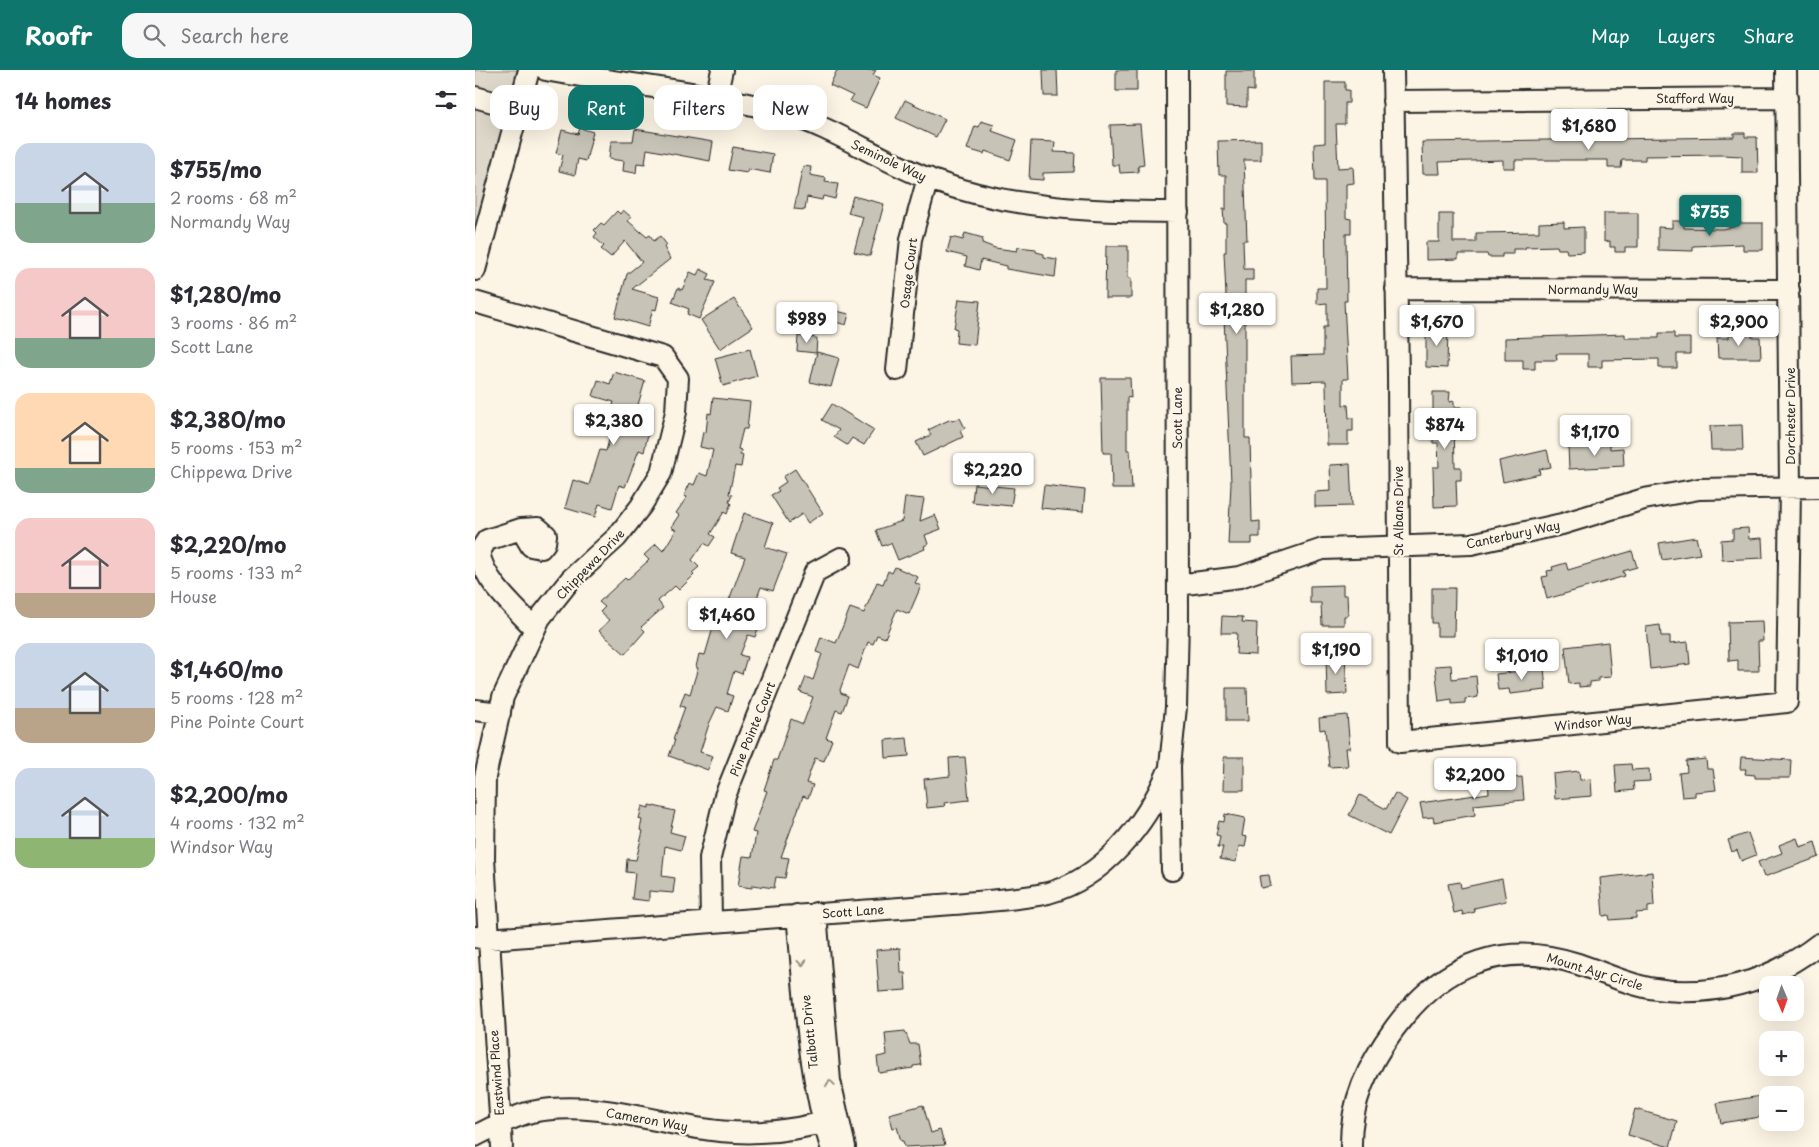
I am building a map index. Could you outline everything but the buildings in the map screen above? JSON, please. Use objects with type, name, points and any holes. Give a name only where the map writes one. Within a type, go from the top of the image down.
[{"type":"street","points":[[525,85],[529,70]]},
{"type":"street","name":"Seminole Way","points":[[546,70],[654,87]]},
{"type":"street","points":[[719,85],[722,70]]},
{"type":"street","name":"Scott Lane","points":[[1172,870],[1170,766],[1177,707],[1178,585],[1179,212],[1177,70]]},
{"type":"street","name":"St Albans Drive","points":[[1393,70],[1400,742]]},
{"type":"street","name":"Dorchester Drive","points":[[1786,70],[1790,487],[1787,702]]},
{"type":"street","points":[[475,97],[490,101]]},
{"type":"street","name":"Stafford Way","points":[[1393,101],[1787,98]]},
{"type":"street","name":"Seminole Way","points":[[743,104],[796,117],[928,178],[989,197],[1033,204],[1103,210],[1179,212]]},
{"type":"street","points":[[475,270],[512,130]]},
{"type":"street","name":"Osage Court","points":[[897,370],[911,239],[928,178]]},
{"type":"street","name":"Normandy Way","points":[[1396,289],[1789,290]]},
{"type":"street","name":"Chippewa Drive","points":[[475,302],[663,357],[678,378],[676,412],[661,473],[641,506],[617,537],[571,579],[540,618],[503,698],[485,777],[480,868],[481,938]]},
{"type":"street","name":"Canterbury Way","points":[[1178,585],[1240,577],[1323,549],[1471,544],[1562,524],[1644,499],[1699,489],[1819,487]]},
{"type":"street","points":[[521,530],[487,540],[479,552],[482,566],[508,600],[535,628]]},
{"type":"street","name":"Pine Pointe Court","points":[[711,921],[710,858],[725,796],[815,572],[841,558]]},
{"type":"street","name":"Windsor Way","points":[[1400,742],[1787,702]]},
{"type":"street","points":[[475,710],[500,713]]},
{"type":"street","name":"Scott Lane","points":[[481,938],[1017,898],[1049,892],[1066,886],[1095,869],[1132,833],[1152,804],[1170,766]]},
{"type":"street","points":[[807,914],[830,1080],[831,1147]]},
{"type":"street","name":"Eastwind Place","points":[[481,938],[502,1147]]},
{"type":"street","name":"Mount Ayr Circle","points":[[1351,1147],[1354,1112],[1359,1090],[1380,1051],[1406,1013],[1422,996],[1440,980],[1461,968],[1491,957],[1531,954],[1578,964],[1649,988],[1696,992],[1744,984],[1768,975],[1792,963],[1819,944]]},
{"type":"street","name":"Cameron Way","points":[[475,1136],[499,1124],[532,1112],[579,1108],[647,1116],[696,1128],[745,1133],[763,1133],[830,1121]]},
{"type":"street","points":[[830,1121],[845,1147]]},
{"type":"shaded area","points":[[475,70],[521,70],[517,85],[490,85],[490,130],[505,130],[475,241]]}]
